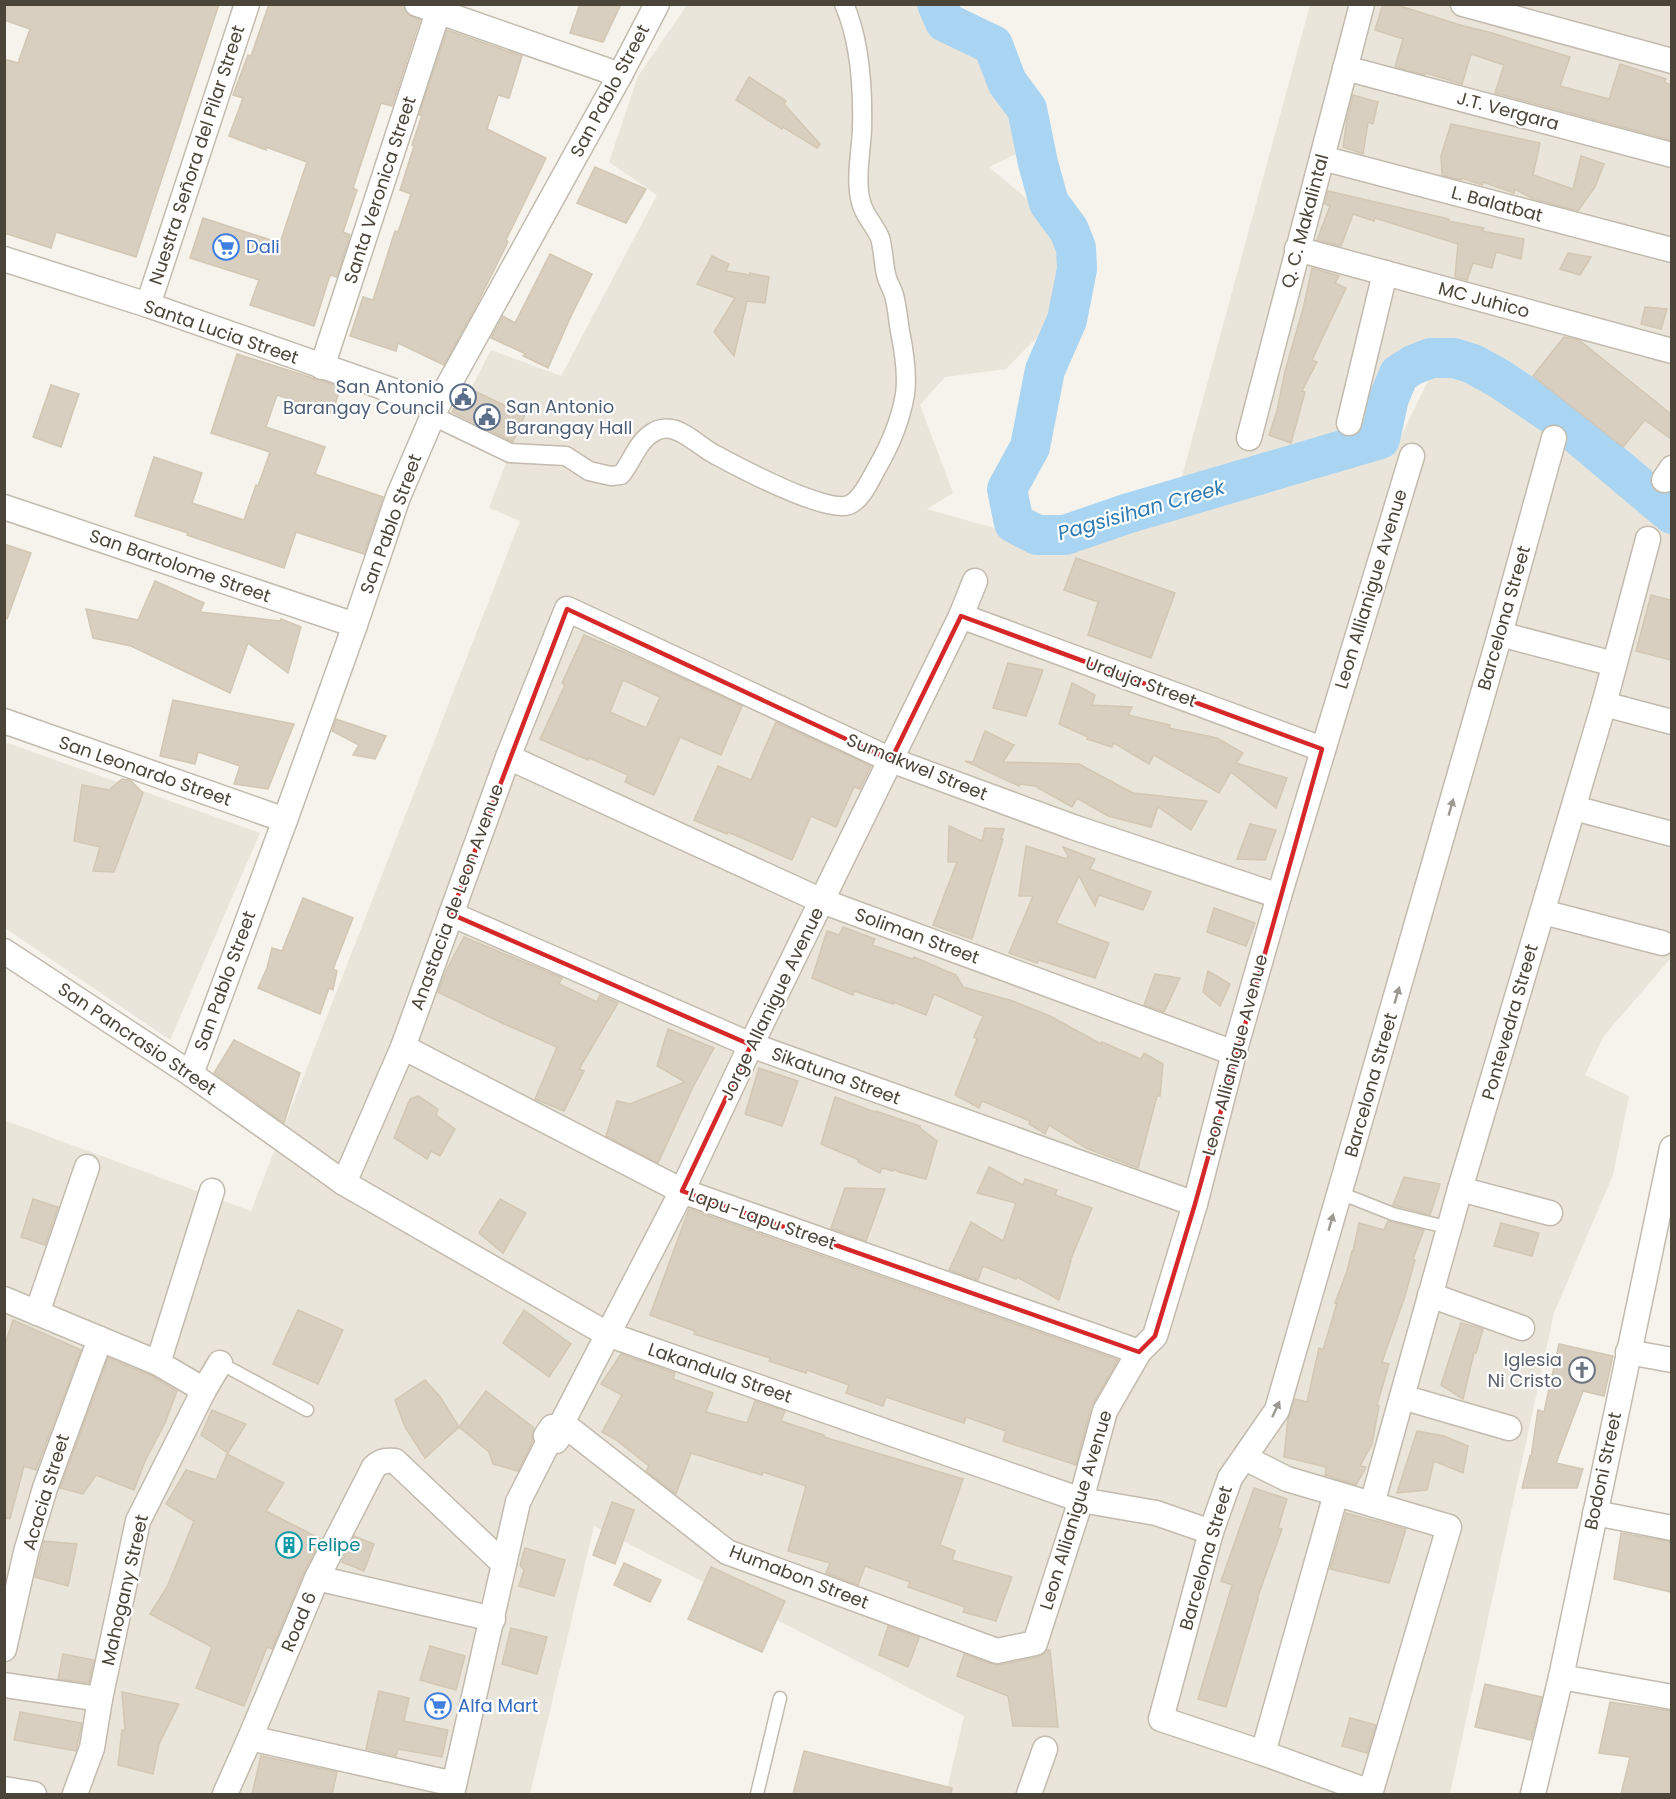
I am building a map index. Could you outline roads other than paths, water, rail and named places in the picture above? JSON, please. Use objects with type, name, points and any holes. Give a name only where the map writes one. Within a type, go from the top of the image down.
[{"type":"street","name":"Nuestra Señora del Pilar Street","points":[[148,305],[247,4]]},
{"type":"street","name":"San Pablo Street","points":[[191,1074],[355,625],[398,497],[435,411],[657,4]]},
{"type":"street","points":[[435,411],[510,453],[566,456],[589,471],[610,476],[621,475],[640,445],[652,432],[672,429],[771,483],[814,500],[836,506],[847,506],[856,501],[882,459],[900,417],[905,383],[899,324],[894,296],[886,277],[881,240],[866,215],[861,201],[861,84],[855,41],[844,4]]},
{"type":"street","name":"Q. C. Makalintal","points":[[1249,438],[1362,4]]},
{"type":"street","points":[[1463,4],[1671,61]]},
{"type":"street","points":[[427,8],[620,75]]},
{"type":"street","name":"Santa Veronica Street","points":[[322,368],[427,8]]},
{"type":"street","name":"J.T. Vergara","points":[[1345,68],[1671,155]]},
{"type":"street","name":"L. Balatbat","points":[[1322,158],[1671,250]]},
{"type":"street","name":"MC Juhico","points":[[1297,249],[1671,351]]},
{"type":"street","name":"Santa Lucia Street","points":[[4,258],[148,305],[435,411]]},
{"type":"street","points":[[1349,423],[1385,273]]},
{"type":"street","name":"Barcelona Street","points":[[1263,1752],[1161,1719],[1211,1532],[1230,1478],[1277,1410],[1554,438]]},
{"type":"street","name":"Leon Allianigue Avenue","points":[[1035,1643],[1081,1500],[1105,1411],[1138,1352],[1155,1336],[1195,1204],[1234,1053],[1279,896],[1412,456]]},
{"type":"street","name":"San Bartolome Street","points":[[4,507],[355,625]]},
{"type":"street","name":"Pontevedra Street","points":[[1372,1504],[1430,1295],[1604,704],[1648,540]]},
{"type":"street","name":"Jorge Allanigue Avenue","points":[[453,1789],[518,1502],[682,1191],[975,581]]},
{"type":"street","name":"Anastacia de Leon Avenue","points":[[344,1183],[403,1047],[508,757],[567,609]]},
{"type":"street","name":"Sumakwel Street","points":[[567,609],[891,759],[1073,827],[1279,896]]},
{"type":"street","name":"Urduja Street","points":[[960,616],[1322,749]]},
{"type":"street","points":[[1500,634],[1614,664]]},
{"type":"street","points":[[1604,704],[1671,722]]},
{"type":"street","name":"San Leonardo Street","points":[[4,721],[285,820]]},
{"type":"street","name":"Soliman Street","points":[[508,757],[822,901],[1234,1053]]},
{"type":"street","points":[[1574,807],[1671,834]]},
{"type":"street","points":[[1543,912],[1662,943]]},
{"type":"street","name":"Sikatuna Street","points":[[451,914],[751,1045],[1195,1204]]},
{"type":"street","name":"San Pancrasio Street","points":[[4,951],[191,1074],[268,1128]]},
{"type":"street","name":"Lapu-Lapu Street","points":[[403,1047],[682,1191],[1138,1352]]},
{"type":"street","name":"Lakandula Street","points":[[268,1128],[344,1183],[607,1334],[1081,1500],[1156,1513],[1211,1532]]},
{"type":"street","name":"Bodoni Street","points":[[1533,1794],[1561,1677],[1628,1352],[1668,1184],[1671,1148]]},
{"type":"street","points":[[37,1313],[87,1167]]},
{"type":"street","points":[[1461,1189],[1550,1213]]},
{"type":"street","points":[[158,1363],[212,1191]]},
{"type":"street","points":[[1430,1295],[1522,1328]]},
{"type":"street","points":[[4,1299],[158,1363],[204,1390]]},
{"type":"street","name":"Acacia Street","points":[[4,1649],[26,1552],[45,1488],[100,1339]]},
{"type":"street","points":[[1628,1352],[1671,1360]]},
{"type":"street","name":"Mahogany Street","points":[[75,1794],[92,1748],[100,1699],[138,1521],[219,1364]]},
{"type":"street","points":[[1401,1397],[1509,1428]]},
{"type":"street","name":"Humabon Street","points":[[555,1432],[727,1552],[997,1651],[1035,1643]]},
{"type":"street","points":[[1245,1458],[1287,1479],[1449,1527],[1370,1793],[1263,1752],[1336,1494]]},
{"type":"street","name":"Road 6","points":[[225,1794],[317,1578],[374,1467],[388,1460],[395,1461],[504,1564]]},
{"type":"street","points":[[1595,1513],[1671,1528]]},
{"type":"street","points":[[317,1578],[493,1619]]},
{"type":"street","points":[[1561,1677],[1671,1697]]},
{"type":"street","points":[[4,1685],[100,1699]]},
{"type":"street","points":[[250,1738],[453,1789]]},
{"type":"street","points":[[1029,1794],[1045,1749]]},
{"type":"street","points":[[4,1789],[34,1794]]},
{"type":"lane","points":[[1340,1192],[1393,1214],[1450,1228]]},
{"type":"lane","points":[[219,1364],[307,1410]]},
{"type":"lane","points":[[757,1794],[780,1698]]},
{"type":"waterway","name":"Pagsisihan Creek","points":[[937,4],[945,22],[993,45],[1007,82],[1027,109],[1049,203],[1069,230],[1076,248],[1077,269],[1067,320],[1045,370],[1030,447],[1007,489],[1014,523],[1037,535],[1065,535],[1126,514],[1380,439],[1389,398],[1399,374],[1431,358],[1454,358],[1473,364],[1500,379],[1559,419],[1672,514]]},
{"type":"place","name":"Dali","points":[[226,247]]},
{"type":"place","name":"San Antonio Barangay Council","points":[[463,397]]},
{"type":"place","name":"San Antonio Barangay Hall","points":[[487,417]]},
{"type":"place","name":"Iglesia Ni Cristo","points":[[1582,1370]]},
{"type":"place","name":"Felipe","points":[[289,1545]]},
{"type":"place","name":"Alfa Mart","points":[[438,1706]]}]
